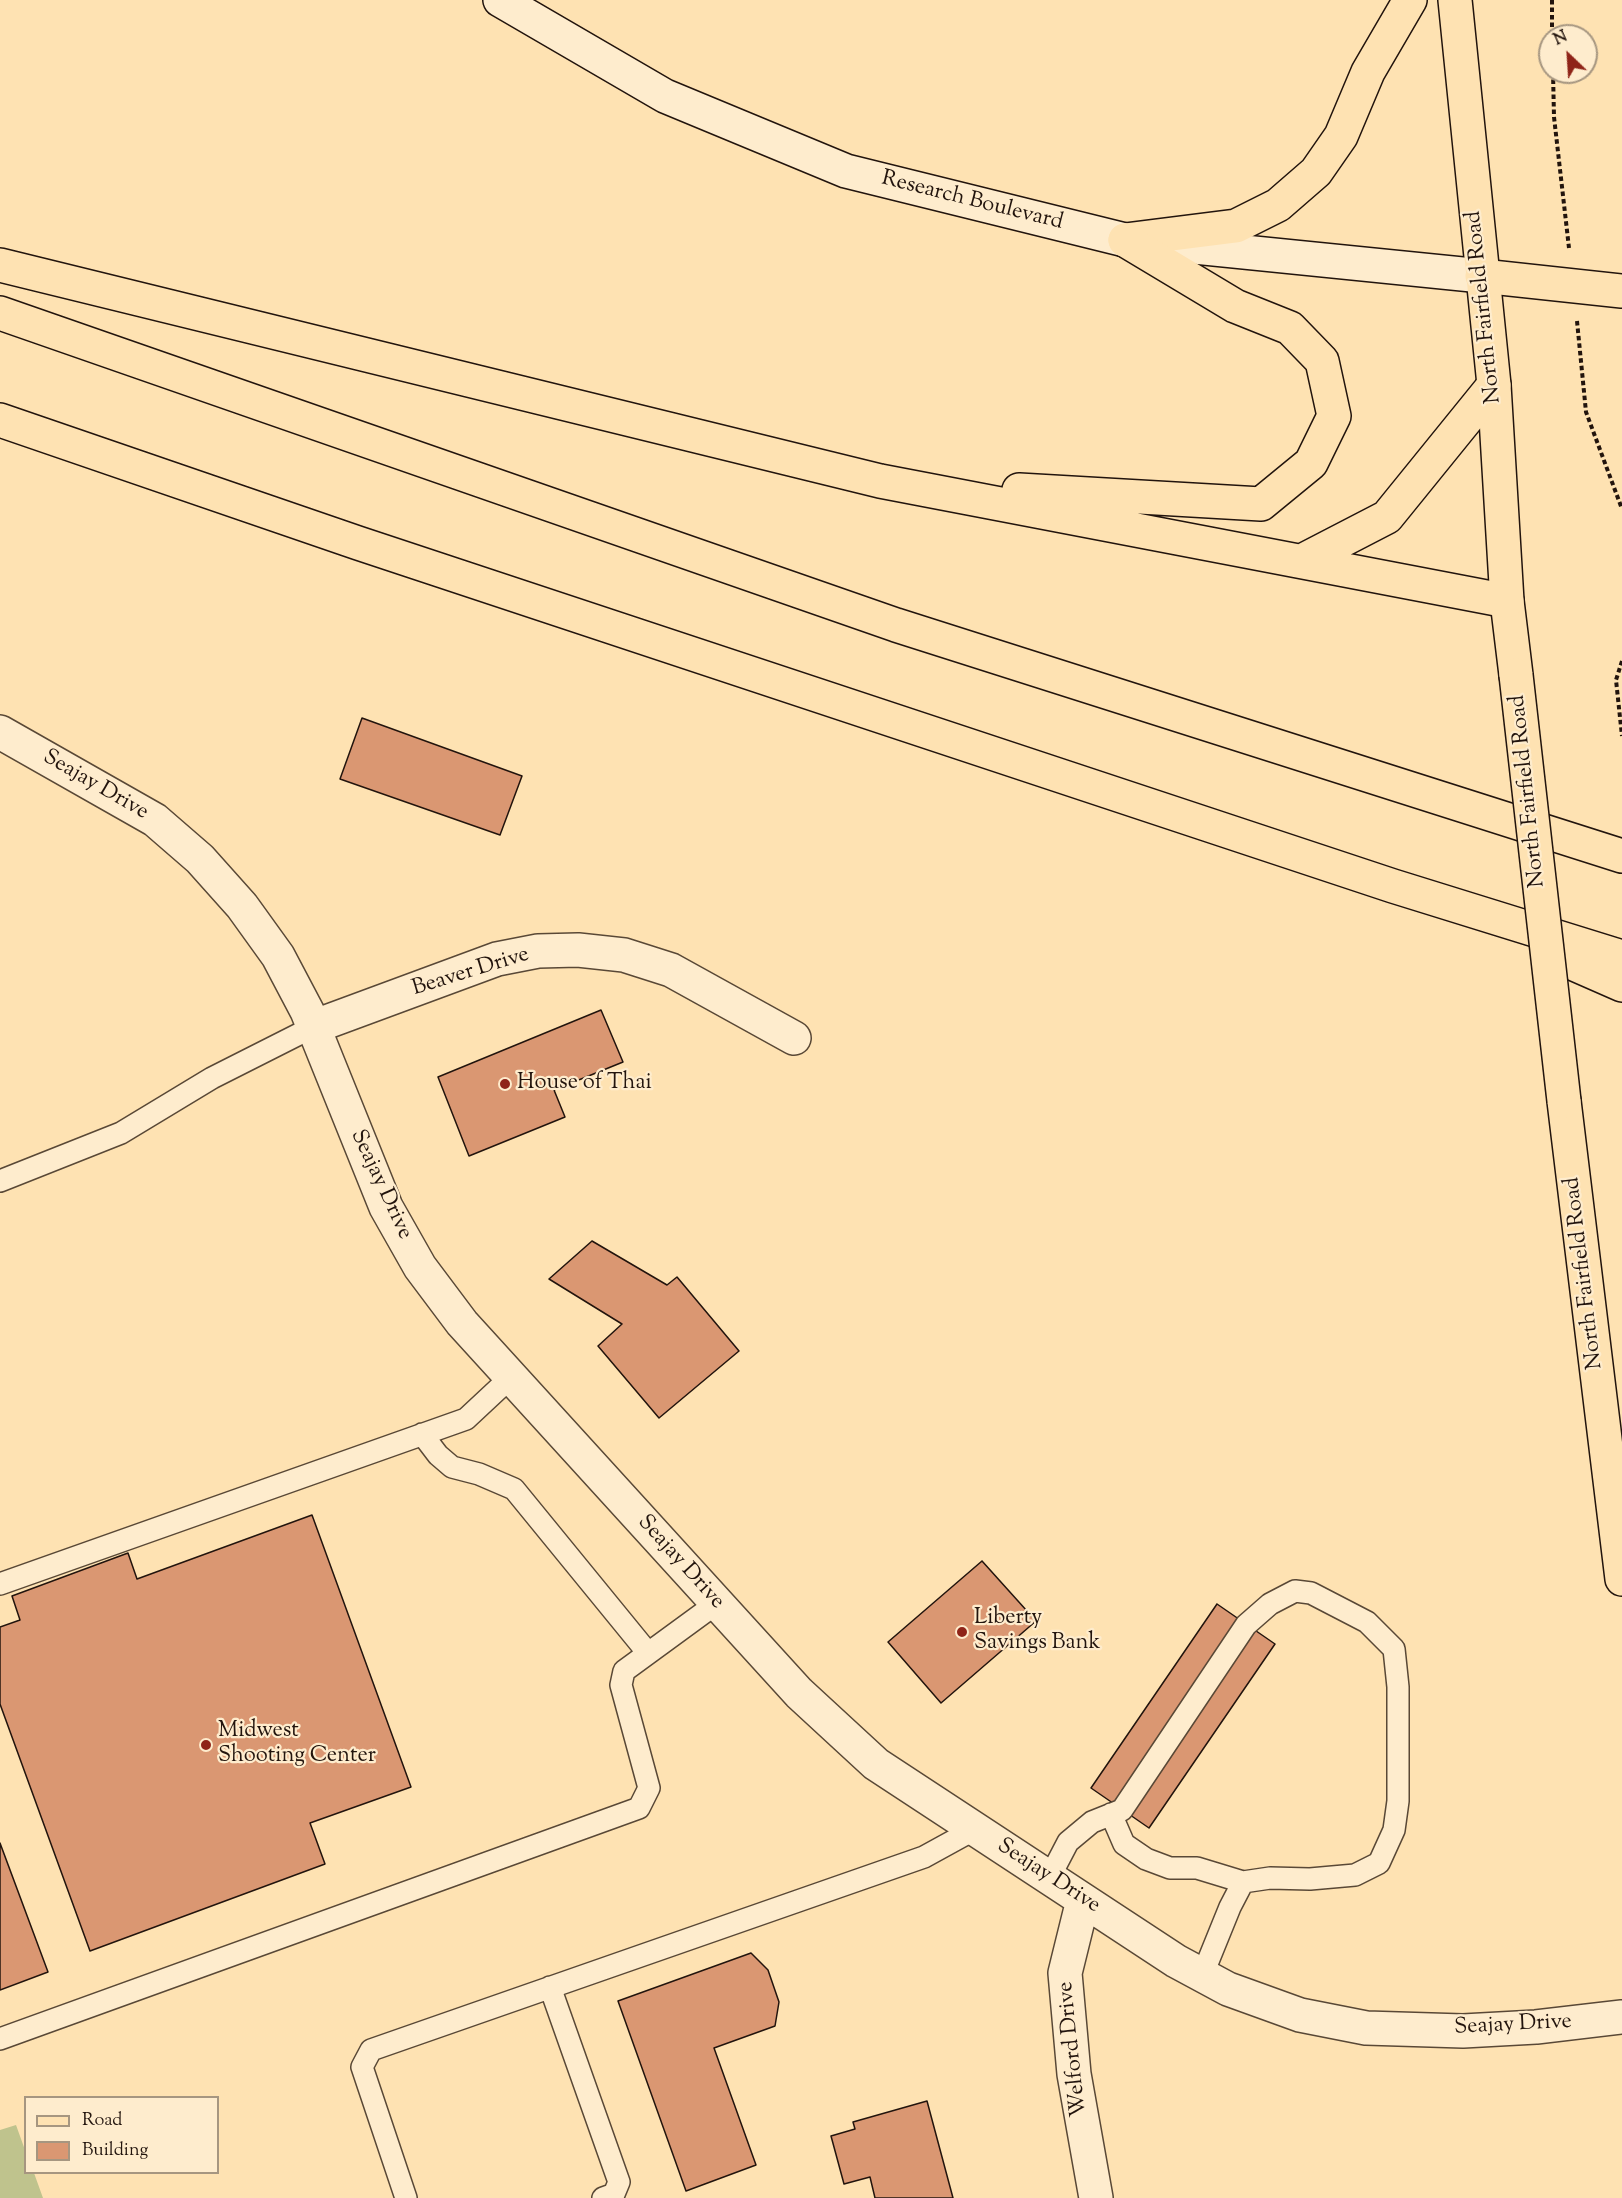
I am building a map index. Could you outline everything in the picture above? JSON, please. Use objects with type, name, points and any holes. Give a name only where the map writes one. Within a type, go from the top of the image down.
[{"type":"main road","points":[[1125,240],[1236,226],[1278,205],[1316,172],[1341,136],[1368,72],[1410,0]]},
{"type":"main road","name":"North Fairfield Road","points":[[1455,0],[1494,385],[1507,601],[1622,1580]]},
{"type":"main road","points":[[880,481],[1261,504],[1311,463],[1334,416],[1322,361],[1290,328],[1234,306],[1125,240]]},
{"type":"main road","points":[[0,265],[880,481],[1507,601]]},
{"type":"main road","points":[[1482,276],[1622,291]]},
{"type":"main road","points":[[0,313],[896,625],[1622,856]]},
{"type":"main road","points":[[1302,561],[1387,517],[1494,385]]},
{"type":"main road","points":[[0,420],[358,543],[1393,886],[1622,957]]},
{"type":"main road","points":[[1393,886],[1622,985]]},
{"type":"street","name":"Research Boulevard","points":[[500,0],[665,96],[846,171],[1125,240],[1482,276]]},
{"type":"street","name":"Seajay Drive","points":[[0,732],[155,820],[200,859],[242,906],[278,956],[313,1027],[386,1207],[420,1267],[462,1323],[799,1693],[876,1764],[1176,1961],[1228,1989],[1300,2015],[1366,2028],[1463,2031],[1536,2027],[1622,2017]]},
{"type":"street","name":"Beaver Drive","points":[[313,1027],[497,960],[538,951],[578,950],[624,955],[671,970],[794,1038]]},
{"type":"street","name":"Welford Drive","points":[[1083,1900],[1065,1973],[1074,2073],[1096,2198]]},
{"type":"lane","points":[[0,1181],[122,1133],[212,1078],[313,1027]]},
{"type":"lane","points":[[0,1584],[466,1419],[511,1377]]},
{"type":"lane","points":[[422,1434],[438,1455],[452,1467],[478,1474],[514,1489],[648,1653]]},
{"type":"lane","points":[[1052,1880],[1056,1865],[1068,1842],[1092,1822],[1111,1814],[1122,1810],[1246,1625],[1270,1604],[1295,1591],[1311,1593],[1367,1622],[1394,1649],[1398,1687],[1398,1801],[1394,1830],[1379,1863],[1355,1875],[1310,1879],[1270,1878],[1243,1882],[1197,1868],[1170,1868],[1146,1859],[1124,1844],[1111,1814]]},
{"type":"lane","points":[[0,2039],[639,1808],[649,1788],[621,1685],[624,1671],[717,1603]]},
{"type":"lane","points":[[406,2198],[362,2067],[371,2050],[924,1857],[975,1828]]},
{"type":"lane","points":[[1203,1976],[1230,1907],[1243,1882]]},
{"type":"lane","points":[[550,1987],[619,2182],[614,2194],[603,2198]]},
{"type":"path","points":[[1552,0],[1552,24]]},
{"type":"path","points":[[1622,661],[1617,680],[1622,736]]},
{"type":"green space","points":[[16,2125],[24,2147],[24,2174],[34,2174],[43,2198],[0,2198],[0,2130]]},
{"type":"building","points":[[362,718],[522,776],[500,835],[340,779]]},
{"type":"building","name":"House of Thai","points":[[601,1010],[623,1062],[554,1090],[565,1117],[469,1156],[438,1077]]},
{"type":"building","points":[[592,1241],[667,1285],[677,1277],[739,1351],[659,1418],[598,1346],[622,1324],[549,1279]]},
{"type":"building","name":"Midwest Shooting Center","points":[[312,1515],[411,1787],[310,1823],[325,1864],[90,1951],[0,1704],[0,1627],[20,1620],[12,1596],[128,1553],[137,1579]]},
{"type":"building","name":"Liberty Savings Bank","points":[[982,1561],[1036,1621],[941,1703],[888,1642]]},
{"type":"building","points":[[1217,1604],[1275,1644],[1149,1828],[1091,1788]]},
{"type":"building","points":[[0,1843],[48,1972],[0,1990]]},
{"type":"building","points":[[751,1953],[768,1970],[779,2002],[775,2026],[714,2048],[756,2165],[686,2191],[618,2001]]},
{"type":"building","points":[[927,2101],[953,2198],[875,2198],[870,2177],[844,2184],[831,2136],[855,2129],[853,2122]]},
{"type":"place","name":"House of Thai","points":[[505,1084]]},
{"type":"place","name":"Liberty Savings Bank","points":[[962,1632]]},
{"type":"place","name":"Midwest Shooting Center","points":[[206,1745]]}]
